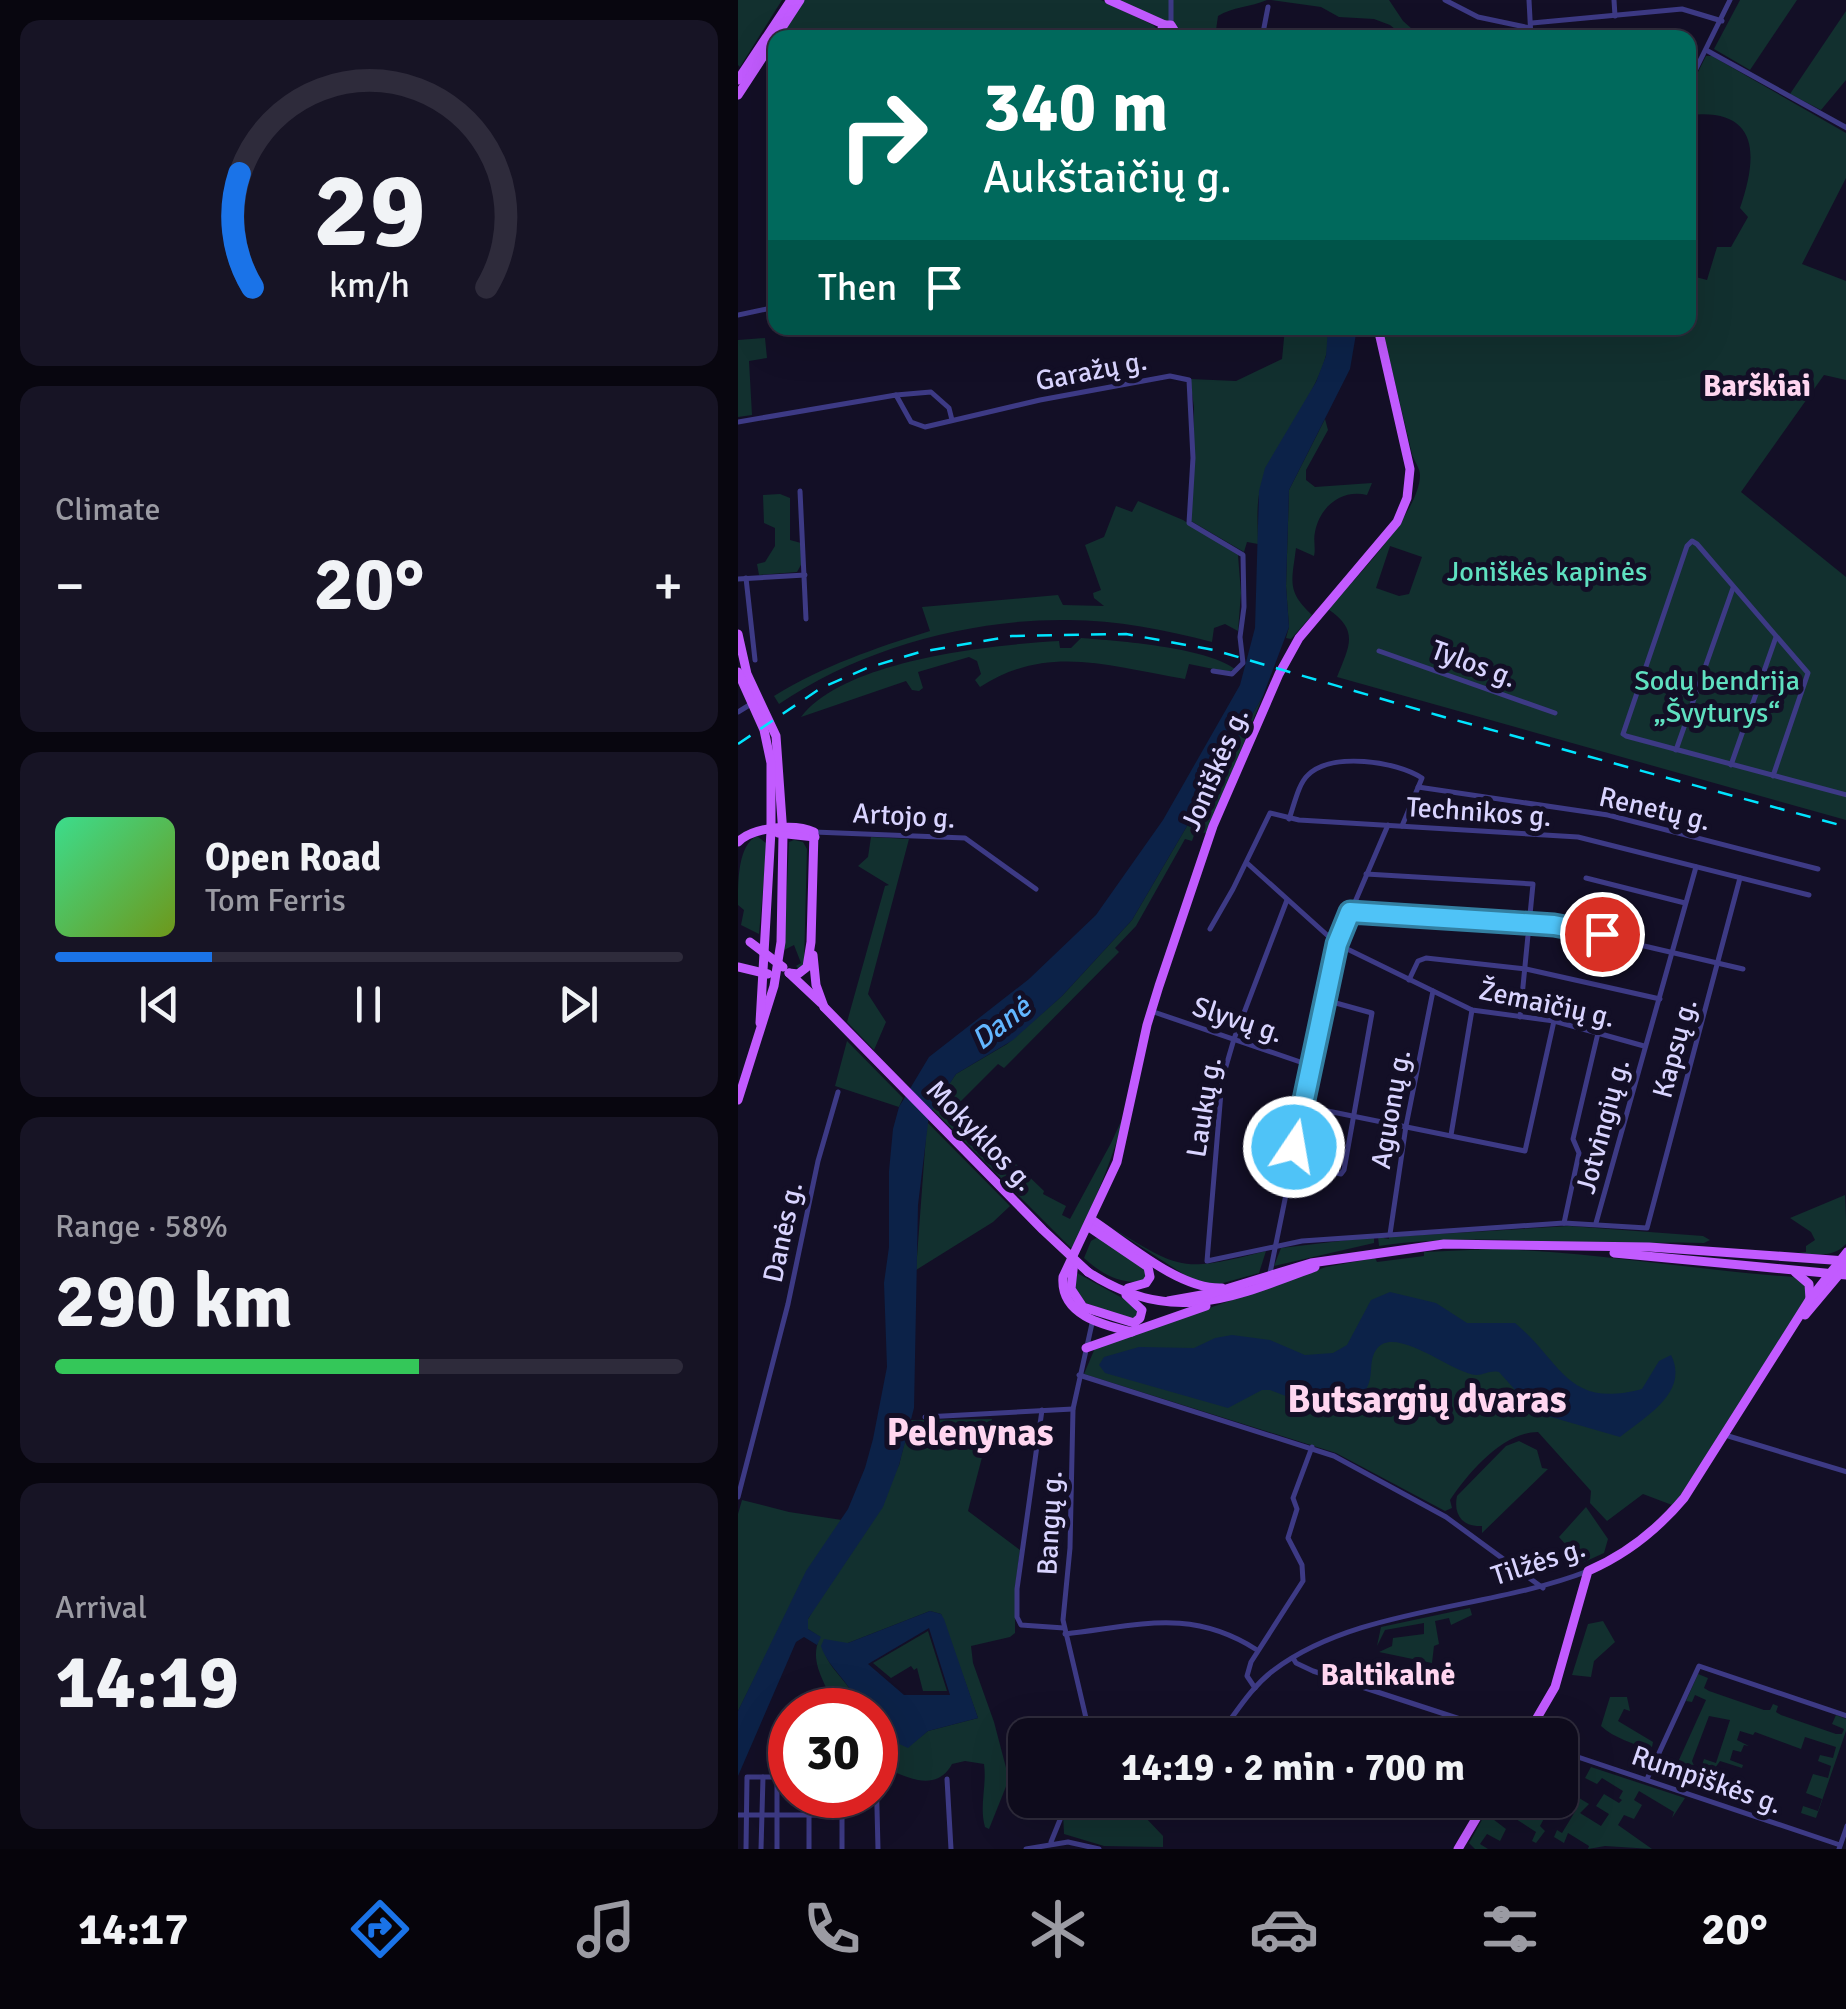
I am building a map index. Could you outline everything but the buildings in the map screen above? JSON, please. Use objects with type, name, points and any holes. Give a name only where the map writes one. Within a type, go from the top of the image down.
[{"type":"main road","points":[[773,30],[791,0]]},
{"type":"main road","points":[[778,30],[800,0]]},
{"type":"main road","points":[[1109,0],[1167,30]]},
{"type":"main road","points":[[738,95],[768,39]]},
{"type":"main road","points":[[738,80],[768,43]]},
{"type":"main road","name":"Joniškės g.","points":[[1094,1316],[1079,1304],[1070,1289],[1075,1257],[1120,1154],[1151,1011],[1213,826],[1286,658],[1390,531],[1408,498],[1410,468],[1380,335]]},
{"type":"main road","points":[[738,634],[747,674],[776,736],[782,831],[783,972],[742,1073],[738,1100]]},
{"type":"main road","points":[[738,672],[770,755],[771,831],[760,1030]]},
{"type":"main road","points":[[738,842],[748,834],[771,831],[814,834],[811,942],[816,984],[824,1007]]},
{"type":"main road","name":"Mokyklos g.","points":[[738,935],[824,1007],[1088,1272],[1116,1288],[1187,1304],[1224,1299],[1272,1278]]},
{"type":"main road","points":[[738,967],[764,973],[803,972],[811,942]]},
{"type":"main road","points":[[1091,1223],[1179,1277],[1208,1287],[1230,1287]]},
{"type":"main road","points":[[1091,1223],[1150,1270],[1149,1280],[1142,1287],[1116,1288]]},
{"type":"main road","name":"Mokyklos g.","points":[[1168,1301],[1337,1259],[1444,1244],[1648,1247],[1845,1260]]},
{"type":"main road","name":"Mokyklos g.","points":[[1571,1247],[1838,1274]]},
{"type":"main road","name":"Tilžės g.","points":[[1796,1324],[1814,1306],[1845,1260]]},
{"type":"main road","points":[[1792,1270],[1808,1282],[1810,1299]]},
{"type":"main road","name":"Tilžės g.","points":[[1588,1572],[1633,1546],[1662,1522],[1694,1485],[1810,1299],[1838,1274]]},
{"type":"main road","points":[[1094,1316],[1130,1324],[1140,1318],[1141,1307],[1116,1288]]},
{"type":"main road","points":[[1086,1348],[1224,1299]]},
{"type":"main road","points":[[1094,1316],[1132,1332]]},
{"type":"main road","points":[[1537,1718],[1555,1687],[1588,1572]]},
{"type":"main road","points":[[1458,1849],[1476,1818]]},
{"type":"street","points":[[1170,30],[1171,0]]},
{"type":"street","points":[[1446,0],[1478,17],[1531,25],[1689,10],[1722,21]]},
{"type":"street","points":[[1530,0],[1531,30]]},
{"type":"street","points":[[1614,0],[1615,16]]},
{"type":"street","points":[[1696,69],[1730,0]]},
{"type":"street","points":[[1264,30],[1268,7]]},
{"type":"street","points":[[1706,50],[1846,128]]},
{"type":"street","points":[[738,314],[768,308]]},
{"type":"street","name":"Garažų g.","points":[[896,395],[917,426],[1170,376],[1188,380],[1193,458],[1189,523],[1243,555],[1243,662],[1236,673],[1213,671]]},
{"type":"street","points":[[738,422],[930,392],[949,408],[952,420]]},
{"type":"street","points":[[800,491],[806,620]]},
{"type":"street","points":[[1774,776],[1808,673],[1692,542],[1687,546],[1623,734],[1676,750],[1730,764],[1774,776],[1846,795]]},
{"type":"street","points":[[738,579],[805,575]]},
{"type":"street","points":[[746,578],[754,660]]},
{"type":"street","points":[[1676,750],[1734,587]]},
{"type":"street","points":[[1730,764],[1776,638]]},
{"type":"street","name":"Tylos g.","points":[[1379,650],[1555,714]]},
{"type":"street","points":[[738,712],[752,704]]},
{"type":"street","name":"Renetų g.","points":[[1289,818],[1305,778],[1330,765],[1368,761],[1416,774],[1422,778],[1418,787],[1608,815],[1818,869]]},
{"type":"street","points":[[1402,826],[1418,787]]},
{"type":"street","points":[[1210,929],[1270,814],[1289,818]]},
{"type":"street","name":"Technikos g.","points":[[1289,818],[1578,838],[1809,895]]},
{"type":"street","points":[[1272,1278],[1274,1246],[1337,944],[1388,825]]},
{"type":"street","name":"Artojo g.","points":[[814,834],[969,839],[1036,889]]},
{"type":"street","name":"Žemaičių g.","points":[[1247,863],[1337,944],[1472,1010],[1554,1021],[1644,1046]]},
{"type":"street","name":"Jotvingių g.","points":[[1596,1223],[1696,866]]},
{"type":"street","points":[[1366,874],[1533,884],[1520,1017]]},
{"type":"street","points":[[1586,878],[1686,904]]},
{"type":"street","name":"Kapsų g.","points":[[1596,1223],[1647,1228],[1740,878]]},
{"type":"street","name":"Laukų g.","points":[[1274,1246],[1207,1261],[1222,1080],[1287,900]]},
{"type":"street","points":[[1350,912],[1580,930],[1743,969]]},
{"type":"street","points":[[1410,980],[1421,959],[1526,969],[1660,999]]},
{"type":"street","name":"Aguonų g.","points":[[1390,1234],[1406,1126],[1433,991]]},
{"type":"street","points":[[1291,1164],[1343,1173],[1372,1013],[1325,1000]]},
{"type":"street","points":[[1451,1135],[1472,1010]]},
{"type":"street","name":"Slyvų g.","points":[[1151,1011],[1312,1066]]},
{"type":"street","points":[[1303,1106],[1524,1151],[1554,1021]]},
{"type":"street","points":[[1564,1223],[1579,1154],[1573,1139],[1598,1033]]},
{"type":"street","name":"Danės g.","points":[[739,1492],[788,1304],[818,1160],[838,1092]]},
{"type":"street","points":[[1274,1246],[1390,1234],[1596,1223]]},
{"type":"street","name":"Bangų g.","points":[[1086,1718],[1064,1631],[1073,1410],[1094,1316]]},
{"type":"street","points":[[1079,1375],[1271,1438],[1312,1447],[1439,1513],[1543,1588]]},
{"type":"street","points":[[1042,1410],[1017,1588],[1017,1617],[1021,1625],[1064,1631],[1182,1621],[1221,1630],[1257,1650]]},
{"type":"street","points":[[925,1417],[1073,1410]]},
{"type":"street","points":[[1725,1434],[1846,1472]]},
{"type":"street","points":[[1255,1688],[1247,1676],[1257,1650],[1304,1581],[1302,1564],[1288,1538],[1297,1509],[1293,1498],[1312,1447]]},
{"type":"street","name":"Tilžės g.","points":[[1232,1718],[1272,1672],[1352,1629],[1543,1588],[1588,1572]]},
{"type":"street","points":[[1293,1658],[1296,1664],[1348,1684],[1456,1718]]},
{"type":"street","points":[[1647,1779],[1699,1666],[1846,1716]]},
{"type":"street","name":"Rumpiškės g.","points":[[1578,1757],[1839,1847]]},
{"type":"street","points":[[746,1849],[747,1777],[768,1777]]},
{"type":"street","points":[[761,1849],[763,1777]]},
{"type":"street","points":[[947,1779],[951,1849]]},
{"type":"street","points":[[738,1815],[768,1815]]},
{"type":"street","points":[[777,1818],[777,1849]]},
{"type":"street","points":[[810,1818],[810,1849]]},
{"type":"street","points":[[842,1818],[842,1849]]},
{"type":"street","points":[[878,1818],[878,1849]]},
{"type":"street","points":[[1051,1842],[1060,1818]]},
{"type":"street","points":[[1058,1824],[1068,1842]]},
{"type":"street","points":[[1839,1847],[1846,1826]]},
{"type":"street","points":[[1032,1848],[1068,1842],[1099,1849]]},
{"type":"green space","points":[[738,0],[782,0],[740,67],[738,65]]},
{"type":"green space","points":[[803,0],[1101,0],[1158,30],[784,30]]},
{"type":"green space","points":[[1119,0],[1267,0],[1218,16],[1216,30],[1179,30]]},
{"type":"green space","points":[[1271,0],[1389,0],[1413,30],[1396,30],[1374,19],[1339,17],[1321,7]]},
{"type":"green space","points":[[1740,0],[1797,0],[1750,70],[1714,49]]},
{"type":"green space","points":[[1846,11],[1846,80],[1821,110],[1790,94]]},
{"type":"green space","points":[[1706,56],[1846,133],[1846,178],[1802,264],[1846,281],[1846,380],[1824,375],[1741,492],[1846,577],[1846,820],[1337,677],[1348,648],[1348,632],[1328,609],[1397,527],[1417,491],[1420,475],[1384,335],[1696,335],[1696,277],[1707,280],[1717,247],[1731,247],[1748,217],[1740,208],[1750,170],[1748,139],[1741,127],[1729,119],[1696,115],[1696,76]],"holes":[[[1390,546],[1422,557],[1409,594],[1399,596],[1376,588]]]},
{"type":"green space","points":[[1284,335],[1328,335],[1323,366],[1260,490],[1258,544],[1247,542],[1244,552],[1191,521],[1194,407],[1190,379],[1236,381],[1282,359]]},
{"type":"green space","points":[[765,338],[767,358],[749,361],[752,415],[738,417],[738,340]]},
{"type":"green space","points":[[1325,419],[1328,430],[1306,470],[1306,480],[1315,487],[1372,483],[1367,495],[1341,497],[1327,507],[1315,532],[1314,556],[1296,548],[1294,592],[1312,615],[1291,639],[1286,638],[1289,490]]},
{"type":"green space","points":[[763,495],[790,498],[790,540],[801,543],[802,563],[797,572],[759,575],[757,564],[765,562],[775,546],[775,528],[764,523]]},
{"type":"green space","points":[[1138,501],[1183,520],[1238,555],[1238,631],[1225,624],[1214,628],[1212,642],[1099,621],[1025,621],[988,626],[950,632],[878,654],[843,668],[779,704],[774,696],[850,659],[930,631],[922,607],[1058,595],[1063,605],[1104,606],[1094,598],[1093,593],[1101,590],[1085,545],[1104,537],[1116,506],[1132,512]]},
{"type":"green space","points":[[1081,638],[1183,650],[1235,669],[1228,672],[1189,664],[1185,679],[1106,665],[1055,662],[1005,674],[980,687],[975,680],[981,674],[977,661],[969,657],[918,672],[923,688],[919,691],[912,690],[906,681],[801,717],[822,698],[883,669],[996,647],[1059,641],[1060,648],[1071,648]]},
{"type":"green space","points":[[1263,696],[1207,833],[1195,832],[1192,841],[1185,839],[1136,926],[1115,948],[1119,952],[1004,1068],[998,1064],[956,1106],[1043,1194],[1066,1206],[1062,1215],[1070,1219],[1124,1115],[1129,1091],[1125,1112],[1120,1132],[1113,1152],[1072,1249],[932,1109],[956,1074],[1007,1044],[1062,996],[1132,920]]},
{"type":"green space","points":[[757,836],[766,843],[759,934],[741,925],[744,910],[738,905],[743,855]]},
{"type":"green space","points":[[871,837],[909,839],[868,994],[886,1022],[874,1050],[847,1022],[885,886],[889,885],[858,866],[868,857]]},
{"type":"green space","points":[[789,842],[803,842],[807,849],[804,965],[799,969],[796,966],[801,963],[794,945],[784,950]]},
{"type":"green space","points":[[847,1041],[903,1098],[899,1107],[835,1086]]},
{"type":"green space","points":[[927,1122],[1010,1206],[993,1222],[916,1270]]},
{"type":"green space","points":[[1845,1195],[1847,1243],[1830,1253],[1797,1253],[1806,1252],[1806,1246],[1815,1240],[1811,1232],[1790,1218]]},
{"type":"green space","points":[[1107,1225],[1151,1251],[1182,1263],[1215,1263],[1266,1251],[1259,1273],[1216,1285],[1191,1279]]},
{"type":"green space","points":[[1569,1226],[1703,1236],[1710,1240],[1617,1244],[1457,1240],[1379,1246],[1378,1237],[1389,1239]]},
{"type":"green space","points":[[1098,1237],[1148,1272],[1146,1281],[1113,1277],[1084,1258],[1091,1241]]},
{"type":"green space","points":[[1374,1237],[1374,1243],[1274,1266],[1281,1248]]},
{"type":"green space","points":[[1493,1249],[1793,1277],[1809,1288],[1678,1499],[1672,1505],[1643,1494],[1607,1521],[1590,1503],[1591,1491],[1538,1432],[1512,1439],[1488,1455],[1450,1500],[1452,1508],[1445,1511],[1336,1453],[1084,1374],[1095,1348],[1326,1267],[1375,1258],[1377,1262],[1424,1256],[1424,1252]]},
{"type":"green space","points":[[1077,1273],[1135,1305],[1135,1321],[1086,1303],[1075,1288]]},
{"type":"green space","points":[[992,1419],[968,1511],[1020,1550],[1015,1633],[971,1646],[1008,1775],[989,1829],[985,1827],[983,1811],[984,1764],[952,1764],[945,1774],[927,1781],[898,1773],[898,1743],[908,1747],[928,1731],[978,1718],[941,1614],[930,1611],[848,1643],[823,1647],[848,1688],[826,1688],[817,1666],[820,1637],[808,1629],[808,1619],[899,1465],[910,1420]]},
{"type":"green space","points":[[1519,1441],[1537,1450],[1542,1468],[1548,1469],[1482,1533],[1482,1526],[1461,1518],[1457,1496],[1506,1446]]},
{"type":"green space","points":[[742,1500],[842,1520],[809,1570],[738,1711],[738,1514]]},
{"type":"green space","points":[[1586,1507],[1608,1539],[1604,1553],[1582,1563],[1559,1537]]},
{"type":"green space","points":[[1470,1608],[1472,1615],[1451,1625],[1449,1618],[1435,1621],[1439,1644],[1434,1646],[1432,1663],[1379,1652],[1392,1646],[1393,1638],[1424,1634],[1424,1623],[1385,1630],[1377,1646],[1381,1627]]},
{"type":"green space","points":[[1603,1621],[1615,1642],[1594,1661],[1591,1677],[1572,1675],[1588,1624]]},
{"type":"green space","points":[[928,1631],[947,1691],[923,1691],[917,1668],[911,1666],[891,1678],[873,1663]]},
{"type":"green space","points":[[1698,1674],[1708,1678],[1704,1688],[1709,1691],[1764,1710],[1770,1710],[1773,1704],[1781,1715],[1836,1734],[1842,1734],[1844,1729],[1832,1724],[1836,1715],[1846,1719],[1846,1731],[1816,1818],[1801,1813],[1803,1806],[1818,1811],[1822,1799],[1806,1793],[1813,1774],[1828,1778],[1831,1766],[1818,1761],[1820,1755],[1833,1758],[1836,1747],[1805,1737],[1801,1749],[1755,1732],[1753,1735],[1740,1731],[1737,1740],[1749,1746],[1744,1745],[1741,1752],[1733,1750],[1730,1760],[1743,1765],[1742,1768],[1720,1761],[1713,1771],[1701,1768],[1704,1759],[1716,1763],[1730,1720],[1709,1716],[1692,1761],[1695,1768],[1670,1761],[1678,1762],[1706,1700],[1695,1695],[1692,1702],[1686,1701]]},
{"type":"green space","points":[[1610,1697],[1627,1697],[1630,1711],[1624,1709],[1618,1721],[1653,1742],[1651,1752],[1601,1726]]},
{"type":"green space","points":[[1591,1767],[1685,1798],[1672,1818],[1674,1812],[1639,1791],[1634,1800],[1642,1805],[1634,1819],[1624,1815],[1618,1825],[1652,1849],[1588,1849],[1568,1833],[1564,1843],[1554,1837],[1557,1830],[1562,1833],[1571,1818],[1578,1818],[1578,1797],[1589,1804],[1580,1813],[1601,1826],[1609,1814],[1596,1806],[1604,1794],[1619,1803],[1623,1791],[1602,1778],[1597,1784],[1585,1778]]},
{"type":"green space","points":[[1063,1818],[1146,1818],[1163,1836],[1163,1847],[1104,1846],[1064,1834]]},
{"type":"green space","points":[[1483,1818],[1492,1818],[1506,1829],[1500,1841],[1487,1834],[1480,1844],[1488,1849],[1475,1849],[1469,1843]]},
{"type":"green space","points":[[1514,1818],[1544,1818],[1540,1826],[1545,1831],[1536,1843],[1532,1841],[1536,1832]]},
{"type":"water","name":"Danė","points":[[1328,335],[1356,335],[1350,369],[1289,490],[1289,627],[1263,696],[1132,920],[1062,996],[1013,1040],[956,1074],[929,1115],[918,1205],[914,1408],[899,1465],[883,1507],[808,1619],[808,1629],[821,1637],[817,1645],[804,1637],[796,1642],[776,1688],[768,1688],[768,1707],[738,1776],[738,1711],[806,1571],[848,1509],[873,1439],[887,1367],[884,1283],[889,1247],[889,1171],[899,1107],[929,1057],[1029,979],[1096,915],[1163,820],[1240,685],[1255,628],[1259,491],[1265,468],[1316,382],[1326,356]]},
{"type":"water","points":[[1390,1292],[1436,1303],[1467,1323],[1515,1323],[1568,1379],[1597,1393],[1642,1389],[1659,1361],[1671,1355],[1674,1381],[1662,1403],[1620,1437],[1551,1417],[1527,1403],[1499,1372],[1466,1373],[1396,1342],[1385,1343],[1376,1350],[1363,1394],[1343,1393],[1304,1403],[1262,1390],[1228,1408],[1105,1373],[1099,1365],[1104,1357],[1139,1347],[1194,1348],[1232,1335],[1270,1340],[1305,1355],[1333,1353],[1347,1345],[1371,1300]]},
{"type":"water","points":[[930,1611],[941,1614],[978,1718],[928,1731],[908,1748],[898,1743],[898,1690],[904,1695],[950,1695],[929,1628],[868,1664],[896,1688],[848,1688],[821,1646],[824,1639],[848,1643]]},
{"type":"railway","points":[[738,744],[821,688],[867,668],[920,652],[1012,636],[1126,634],[1214,650],[1847,827]]},
{"type":"district","name":"Barškiai","points":[[1757,386]]},
{"type":"district","name":"Butsargių dvaras","points":[[1427,1399]]},
{"type":"district","name":"Pelenynas","points":[[970,1432]]},
{"type":"district","name":"Baltikalnė","points":[[1388,1675]]},
{"type":"route","points":[[1294,1147],[1337,944],[1350,912],[1554,925],[1602,934]]},
{"type":"park label","name":"Joniškės kapinės","points":[[1547,571]]},
{"type":"park label","name":"Sodų bendrija „Švyturys“","points":[[1717,696]]}]
